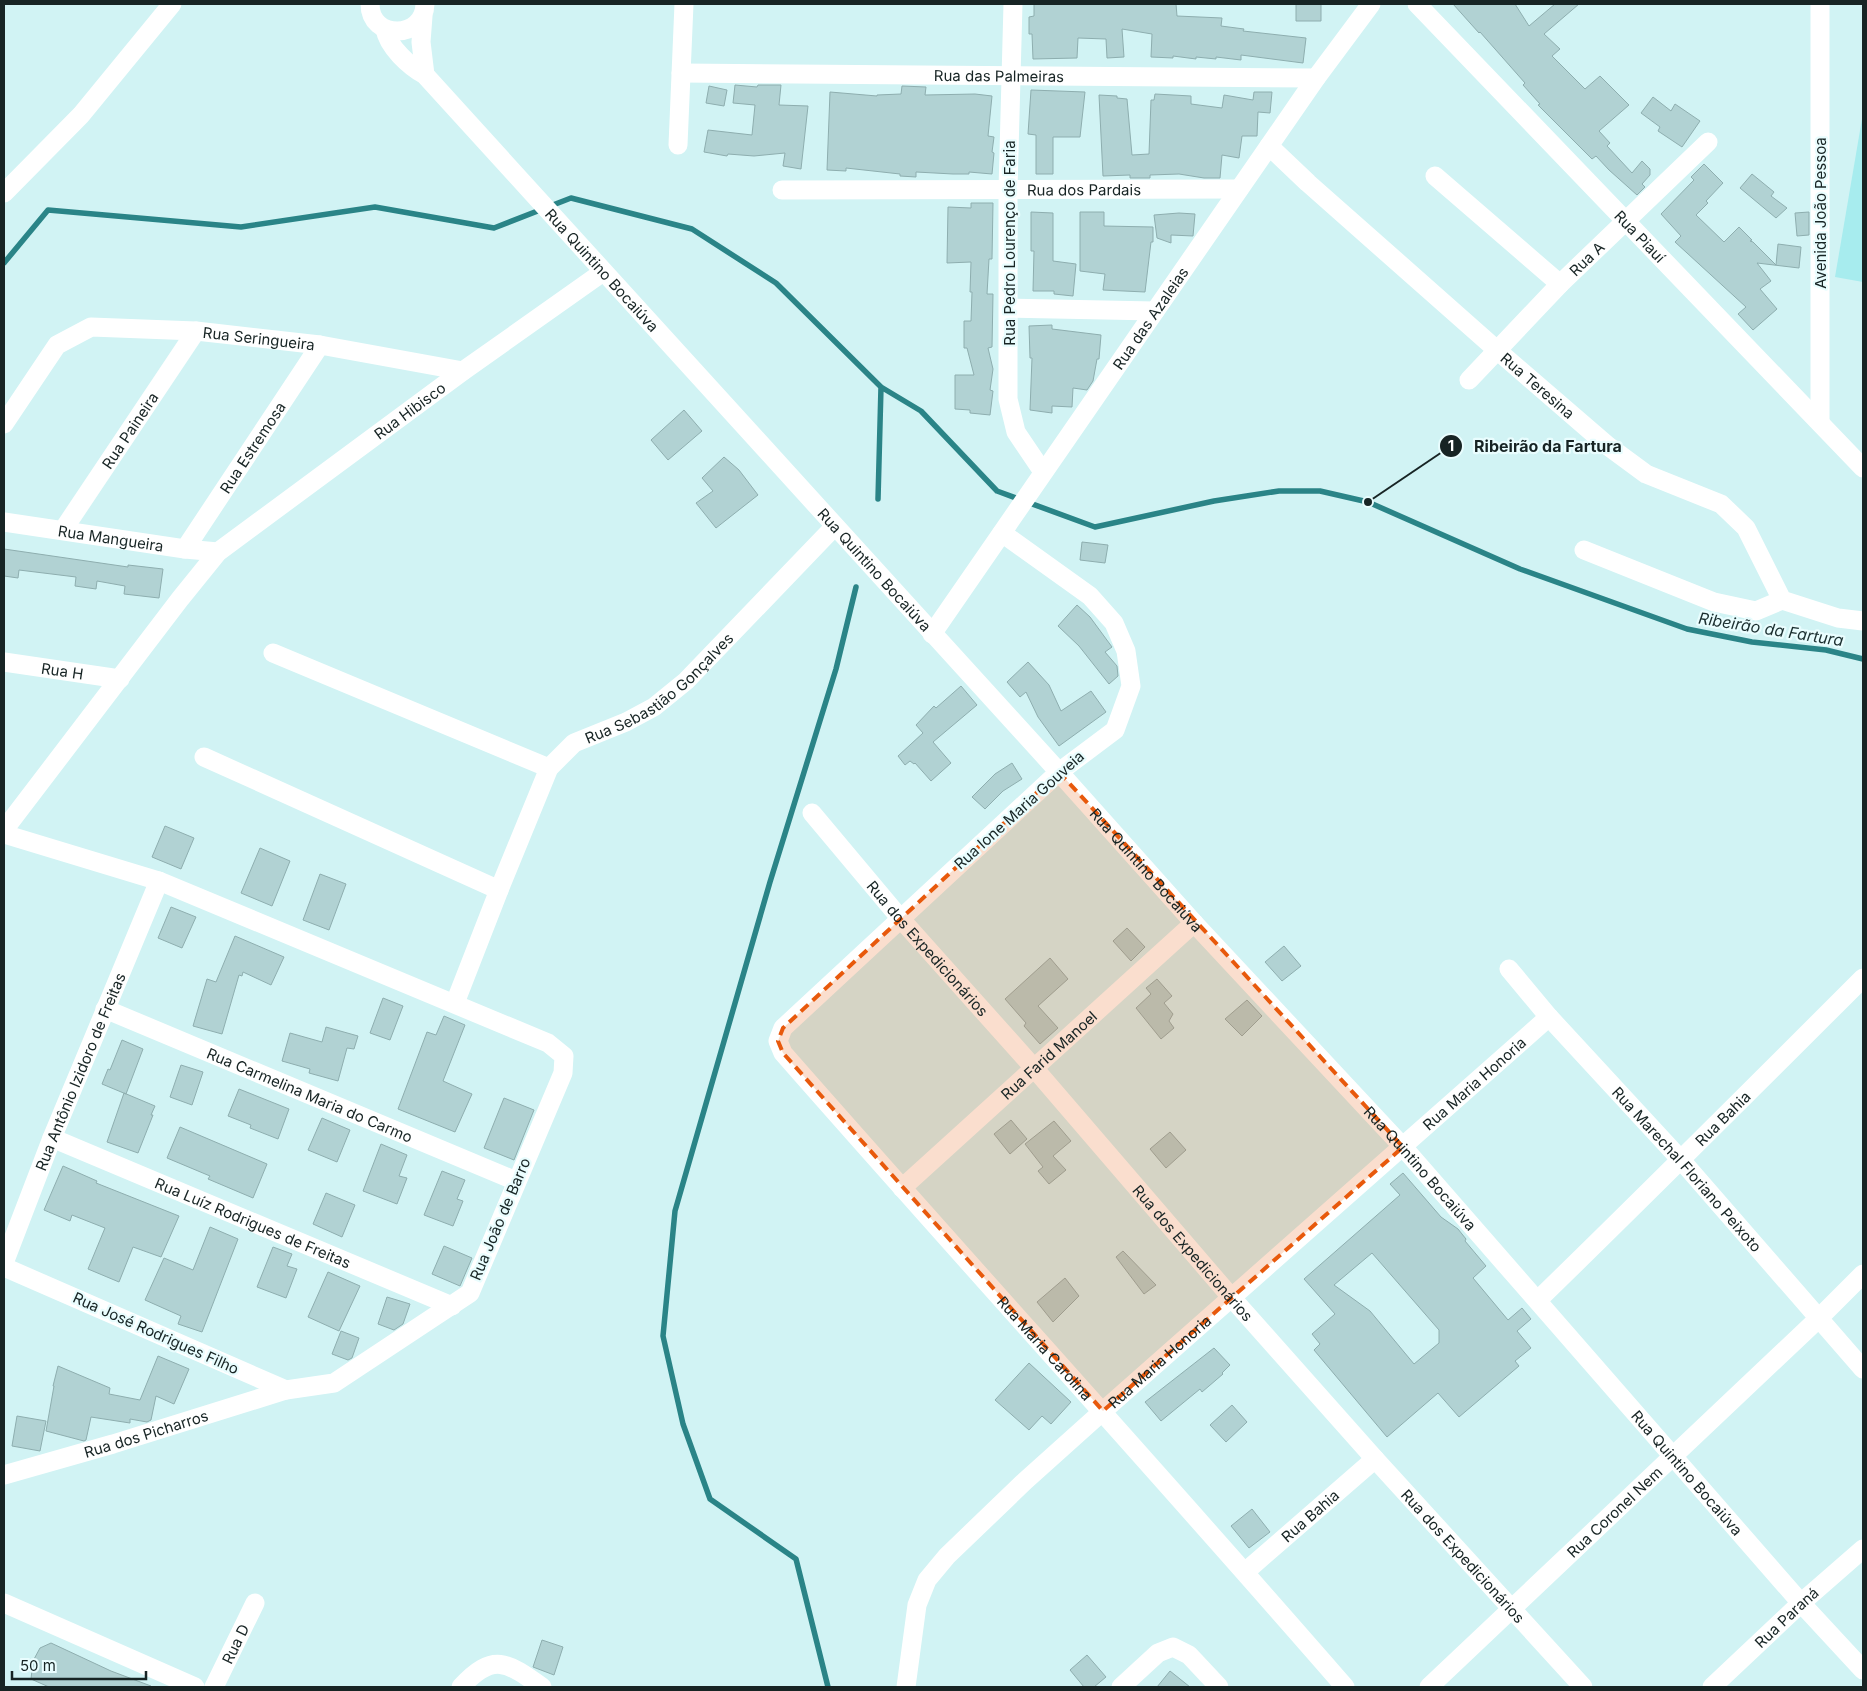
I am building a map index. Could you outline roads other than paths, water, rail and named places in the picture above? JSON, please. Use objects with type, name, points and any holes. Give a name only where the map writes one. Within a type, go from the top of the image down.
[{"type":"street","points":[[4,193],[81,115],[172,4]]},
{"type":"street","points":[[354,4],[364,14],[376,16],[402,31],[418,23],[424,10]]},
{"type":"street","points":[[678,145],[684,4]]},
{"type":"street","name":"Rua Pedro Lourenço de Faria","points":[[1012,4],[1008,189],[1008,399],[1016,432],[1039,478]]},
{"type":"street","name":"Rua das Azaleias","points":[[932,634],[1316,78],[1371,4]]},
{"type":"street","name":"Rua Piauí","points":[[1417,4],[1863,468]]},
{"type":"street","name":"Avenida João Pessoa","points":[[1820,4],[1820,422]]},
{"type":"street","points":[[424,10],[421,42],[424,75]]},
{"type":"street","name":"Rua Quintino Bocaiúva","points":[[376,16],[387,38],[413,68],[424,75],[539,200],[1194,923],[1403,1147],[1801,1604],[1863,1670]]},
{"type":"street","name":"Rua das Palmeiras","points":[[681,72],[1316,78]]},
{"type":"street","name":"Rua A","points":[[1469,380],[1560,284],[1708,142]]},
{"type":"street","name":"Rua Teresina","points":[[1269,146],[1308,183],[1608,446],[1646,474],[1722,504],[1746,528],[1782,600]]},
{"type":"street","points":[[1435,176],[1560,284]]},
{"type":"street","name":"Rua dos Pardais","points":[[782,190],[1239,190]]},
{"type":"street","name":"Rua Hibisco","points":[[4,830],[218,552],[463,371],[603,272]]},
{"type":"street","points":[[1009,308],[1155,311]]},
{"type":"street","name":"Rua Seringueira","points":[[4,424],[57,345],[91,327],[196,331],[320,345],[463,371]]},
{"type":"street","name":"Rua Paineira","points":[[63,530],[196,331]]},
{"type":"street","name":"Rua Estremosa","points":[[185,549],[320,345]]},
{"type":"street","name":"Rua Mangueira","points":[[4,522],[185,549],[218,552]]},
{"type":"street","name":"Rua Sebastião Gonçalves","points":[[455,1003],[549,768],[574,743],[626,722],[654,707],[686,681],[836,526]]},
{"type":"street","name":"Rua Ione Maria Gouveia","points":[[783,1028],[1059,772],[1115,730],[1131,686],[1126,651],[1114,623],[1090,596],[1002,533]]},
{"type":"street","points":[[1584,550],[1714,602],[1756,611],[1782,600],[1838,618],[1863,621]]},
{"type":"street","points":[[273,653],[549,768]]},
{"type":"street","name":"Rua H","points":[[4,662],[120,679]]},
{"type":"street","points":[[204,757],[499,890]]},
{"type":"street","name":"Rua dos Expedicionários","points":[[812,813],[900,918],[1034,1068],[1231,1297],[1375,1459],[1583,1687]]},
{"type":"street","points":[[4,834],[159,881],[455,1003]]},
{"type":"street","name":"Rua Antônio Izidoro de Freitas","points":[[4,1263],[52,1138],[159,881]]},
{"type":"street","name":"Rua Farid Manoel","points":[[902,1188],[1194,923]]},
{"type":"street","name":"Rua Marechal Floriano Peixoto","points":[[1509,969],[1549,1017],[1681,1160],[1863,1369]]},
{"type":"street","name":"Rua Bahia","points":[[1538,1300],[1681,1160],[1806,1033],[1862,983]]},
{"type":"street","name":"Rua João de Barro","points":[[286,1390],[334,1383],[470,1293],[563,1073],[564,1056],[548,1043],[455,1003]]},
{"type":"street","name":"Rua Carmelina Maria do Carmo","points":[[105,1009],[516,1181]]},
{"type":"street","name":"Rua Maria Honoria","points":[[906,1687],[917,1605],[927,1580],[947,1556],[1102,1411],[1549,1017]]},
{"type":"street","name":"Rua Maria Carolina","points":[[783,1028],[778,1041],[783,1053],[1346,1687]]},
{"type":"street","name":"Rua Luíz Rodrigues de Freitas","points":[[52,1138],[452,1306]]},
{"type":"street","name":"Rua José Rodrigues Filho","points":[[4,1267],[286,1390]]},
{"type":"street","name":"Rua Coronel Nem","points":[[1429,1687],[1818,1319],[1863,1274]]},
{"type":"street","name":"Rua dos Picharros","points":[[4,1475],[114,1444],[286,1390]]},
{"type":"street","name":"Rua Bahia","points":[[1245,1572],[1375,1459]]},
{"type":"street","name":"Rua Paraná","points":[[1712,1687],[1863,1549]]},
{"type":"street","name":"Rua D","points":[[214,1687],[255,1602]]},
{"type":"street","points":[[4,1603],[195,1687]]},
{"type":"street","points":[[1121,1687],[1158,1653],[1173,1647],[1189,1654],[1219,1687]]},
{"type":"street","points":[[461,1687],[474,1673],[491,1664],[509,1667],[542,1687]]},
{"type":"waterway","name":"Ribeirão da Fartura","points":[[4,263],[48,210],[241,227],[375,207],[494,228],[571,198],[692,229],[776,283],[881,387],[921,411],[997,491],[1095,527],[1214,501],[1279,491],[1320,491],[1368,502],[1520,569],[1687,629],[1752,642],[1826,650],[1863,659]]},
{"type":"waterway","points":[[878,499],[881,387]]},
{"type":"waterway","points":[[828,1687],[796,1559],[710,1499],[683,1424],[663,1336],[675,1211],[770,882],[836,669],[856,587]]},
{"type":"place","name":"Ribeirão da Fartura","points":[[1368,502]]}]
